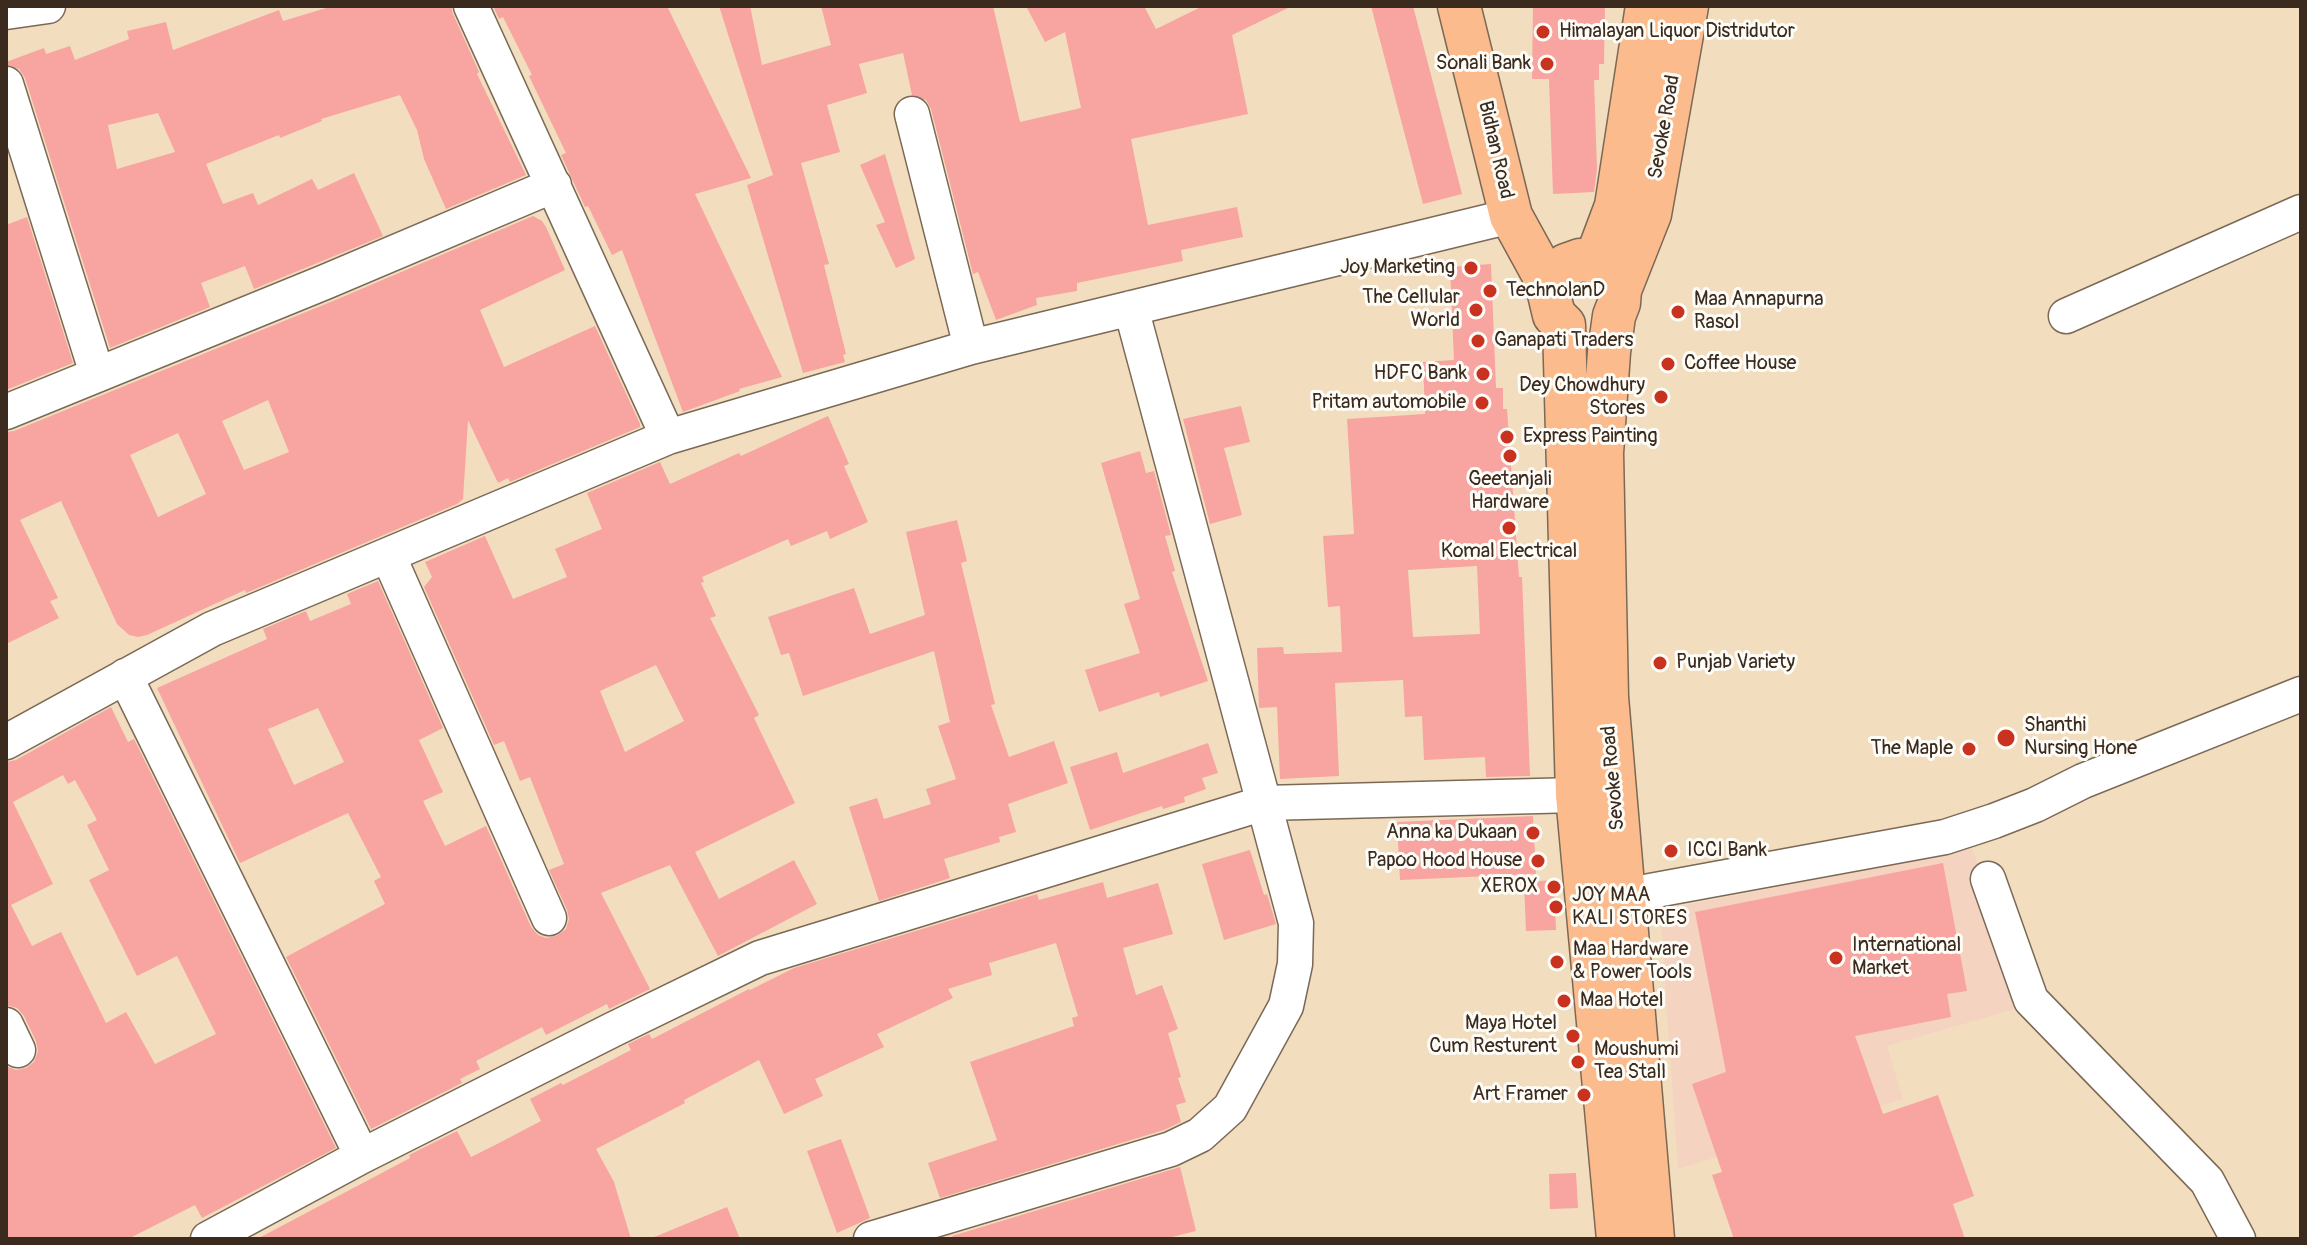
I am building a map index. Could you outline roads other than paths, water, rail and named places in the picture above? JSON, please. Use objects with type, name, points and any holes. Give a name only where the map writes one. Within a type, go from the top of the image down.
[{"type":"main road","name":"Bidhan Road","points":[[1459,6],[1524,214],[1589,284],[1551,309],[1564,325]]},
{"type":"main road","name":"Bidhan Road","points":[[1484,6],[1524,214]]},
{"type":"main road","name":"Sevoke Road","points":[[1647,6],[1616,206],[1589,284],[1602,453],[1607,697],[1653,1239]]},
{"type":"main road","name":"Sevoke Road","points":[[1589,284],[1650,214],[1687,6]]},
{"type":"main road","name":"Sevoke Road","points":[[1564,325],[1577,795],[1618,1239]]},
{"type":"street","points":[[6,12],[48,6]]},
{"type":"street","points":[[471,6],[668,437]]},
{"type":"street","points":[[6,84],[97,374]]},
{"type":"street","points":[[912,114],[971,347]]},
{"type":"street","points":[[6,412],[554,185]]},
{"type":"street","points":[[2066,316],[2301,212]]},
{"type":"street","points":[[6,742],[212,629],[668,437],[971,347],[1524,214]]},
{"type":"street","points":[[871,1239],[1171,1149],[1200,1135],[1230,1108],[1286,1006],[1295,964],[1296,923],[1131,308]]},
{"type":"street","points":[[388,555],[549,918]]},
{"type":"street","points":[[125,676],[362,1156]]},
{"type":"street","points":[[1623,896],[1945,837],[2008,816],[2083,781],[2301,694]]},
{"type":"street","points":[[208,1239],[362,1156],[760,958],[1264,803],[1577,795]]},
{"type":"street","points":[[1988,879],[2031,1000],[2207,1181],[2238,1239]]},
{"type":"place","name":"Himalayan Liquor Distridutor","points":[[1543,32]]},
{"type":"place","name":"Sonali Bank","points":[[1547,64]]},
{"type":"place","name":"Joy Marketing","points":[[1471,268]]},
{"type":"place","name":"TechnolanD","points":[[1490,291]]},
{"type":"place","name":"The Cellular World","points":[[1476,310]]},
{"type":"place","name":"Maa Annapurna Rasol","points":[[1678,312]]},
{"type":"place","name":"Ganapati Traders","points":[[1478,341]]},
{"type":"place","name":"Coffee House","points":[[1668,364]]},
{"type":"place","name":"HDFC Bank","points":[[1483,374]]},
{"type":"place","name":"Dey Chowdhury Stores","points":[[1661,397]]},
{"type":"place","name":"Pritam automobile","points":[[1482,403]]},
{"type":"place","name":"Express Painting","points":[[1507,437]]},
{"type":"place","name":"Geetanjali Hardware","points":[[1510,456]]},
{"type":"place","name":"Komal Electrical","points":[[1509,528]]},
{"type":"place","name":"Punjab Variety","points":[[1660,663]]},
{"type":"place","name":"Shanthi Nursing Hone","points":[[2006,738]]},
{"type":"place","name":"The Maple","points":[[1969,749]]},
{"type":"place","name":"Anna ka Dukaan","points":[[1533,833]]},
{"type":"place","name":"ICCI Bank","points":[[1671,851]]},
{"type":"place","name":"Papoo Hood House","points":[[1538,861]]},
{"type":"place","name":"XEROX","points":[[1554,887]]},
{"type":"place","name":"JOY MAA KALI STORES","points":[[1556,907]]},
{"type":"place","name":"International Market","points":[[1836,958]]},
{"type":"place","name":"Maa Hardware & Power Tools","points":[[1557,962]]},
{"type":"place","name":"Maa Hotel","points":[[1564,1001]]},
{"type":"place","name":"Maya Hotel Cum Resturent","points":[[1573,1036]]},
{"type":"place","name":"Moushumi Tea Stall","points":[[1578,1062]]},
{"type":"place","name":"Art Framer","points":[[1584,1095]]}]
